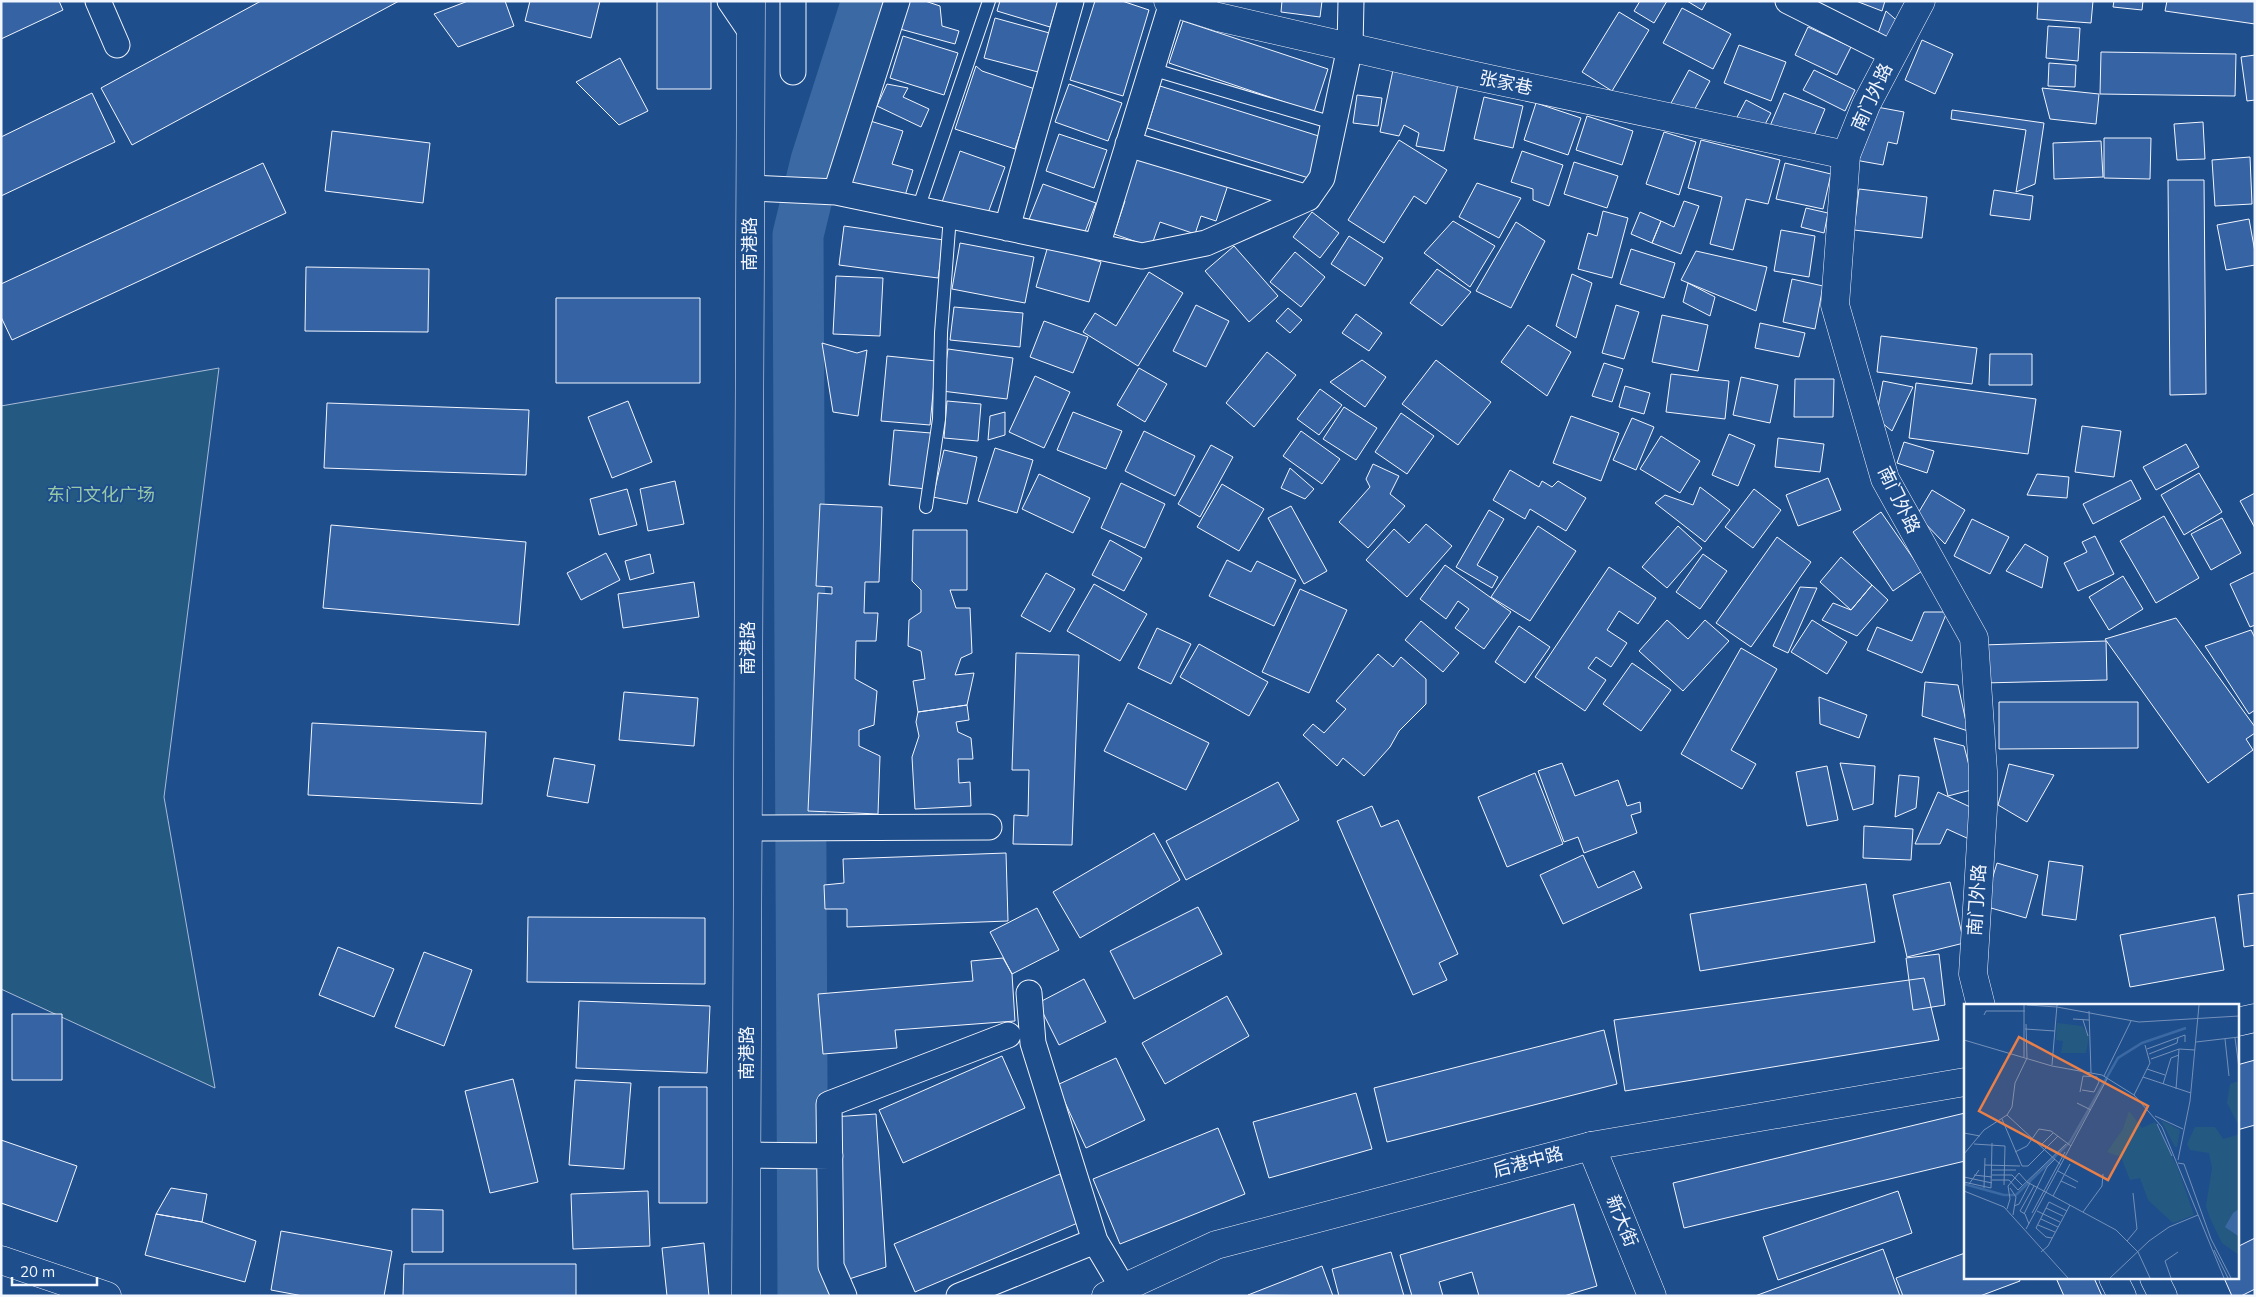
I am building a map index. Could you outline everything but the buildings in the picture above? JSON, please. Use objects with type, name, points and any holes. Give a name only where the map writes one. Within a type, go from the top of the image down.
[{"type":"street","points":[[98,1],[117,45]]},
{"type":"street","points":[[730,1],[751,32]]},
{"type":"street","name":"南港路","points":[[746,1296],[752,188],[751,1]]},
{"type":"street","points":[[793,1],[793,72]]},
{"type":"street","points":[[836,192],[897,1]]},
{"type":"street","points":[[1007,228],[1071,1]]},
{"type":"street","points":[[752,188],[836,192],[1142,256],[1206,243],[1308,198],[1322,178],[1350,47],[1351,1]]},
{"type":"street","points":[[1788,1],[1893,54]]},
{"type":"street","name":"南门外路","points":[[1921,1],[1866,105],[1846,155],[1835,305],[1885,480],[1974,638],[1983,771],[1983,810],[1972,974],[1980,1004]]},
{"type":"street","points":[[1096,246],[1170,2]]},
{"type":"street","name":"张家巷","points":[[1170,2],[1218,17],[1471,76],[1846,155]]},
{"type":"street","points":[[1128,144],[1308,198]]},
{"type":"street","points":[[749,828],[989,827]]},
{"type":"street","points":[[1972,974],[1994,1004]]},
{"type":"street","points":[[1029,993],[1033,1043],[1095,1241],[1115,1292]]},
{"type":"street","points":[[2238,1022],[2255,1018]]},
{"type":"street","points":[[844,1296],[831,1266],[829,1104],[1008,1035]]},
{"type":"street","name":"后港中路","points":[[1115,1292],[1216,1245],[1591,1146],[1964,1082]]},
{"type":"street","name":"新大街","points":[[1591,1146],[1652,1296]]},
{"type":"street","points":[[748,1155],[830,1156]]},
{"type":"street","points":[[959,1296],[1095,1241]]},
{"type":"street","points":[[1,1260],[107,1296]]},
{"type":"street","points":[[2114,1280],[2122,1296]]},
{"type":"street","points":[[2155,1280],[2163,1296]]},
{"type":"lane","points":[[918,209],[989,1]]},
{"type":"lane","points":[[1151,69],[1334,123]]},
{"type":"lane","points":[[926,506],[939,419],[941,333],[950,216]]},
{"type":"green space","name":"东门文化广场","points":[[219,368],[164,797],[215,1088],[1,989],[1,406]]},
{"type":"waterway","points":[[803,1296],[798,235],[816,161],[867,1]]}]
